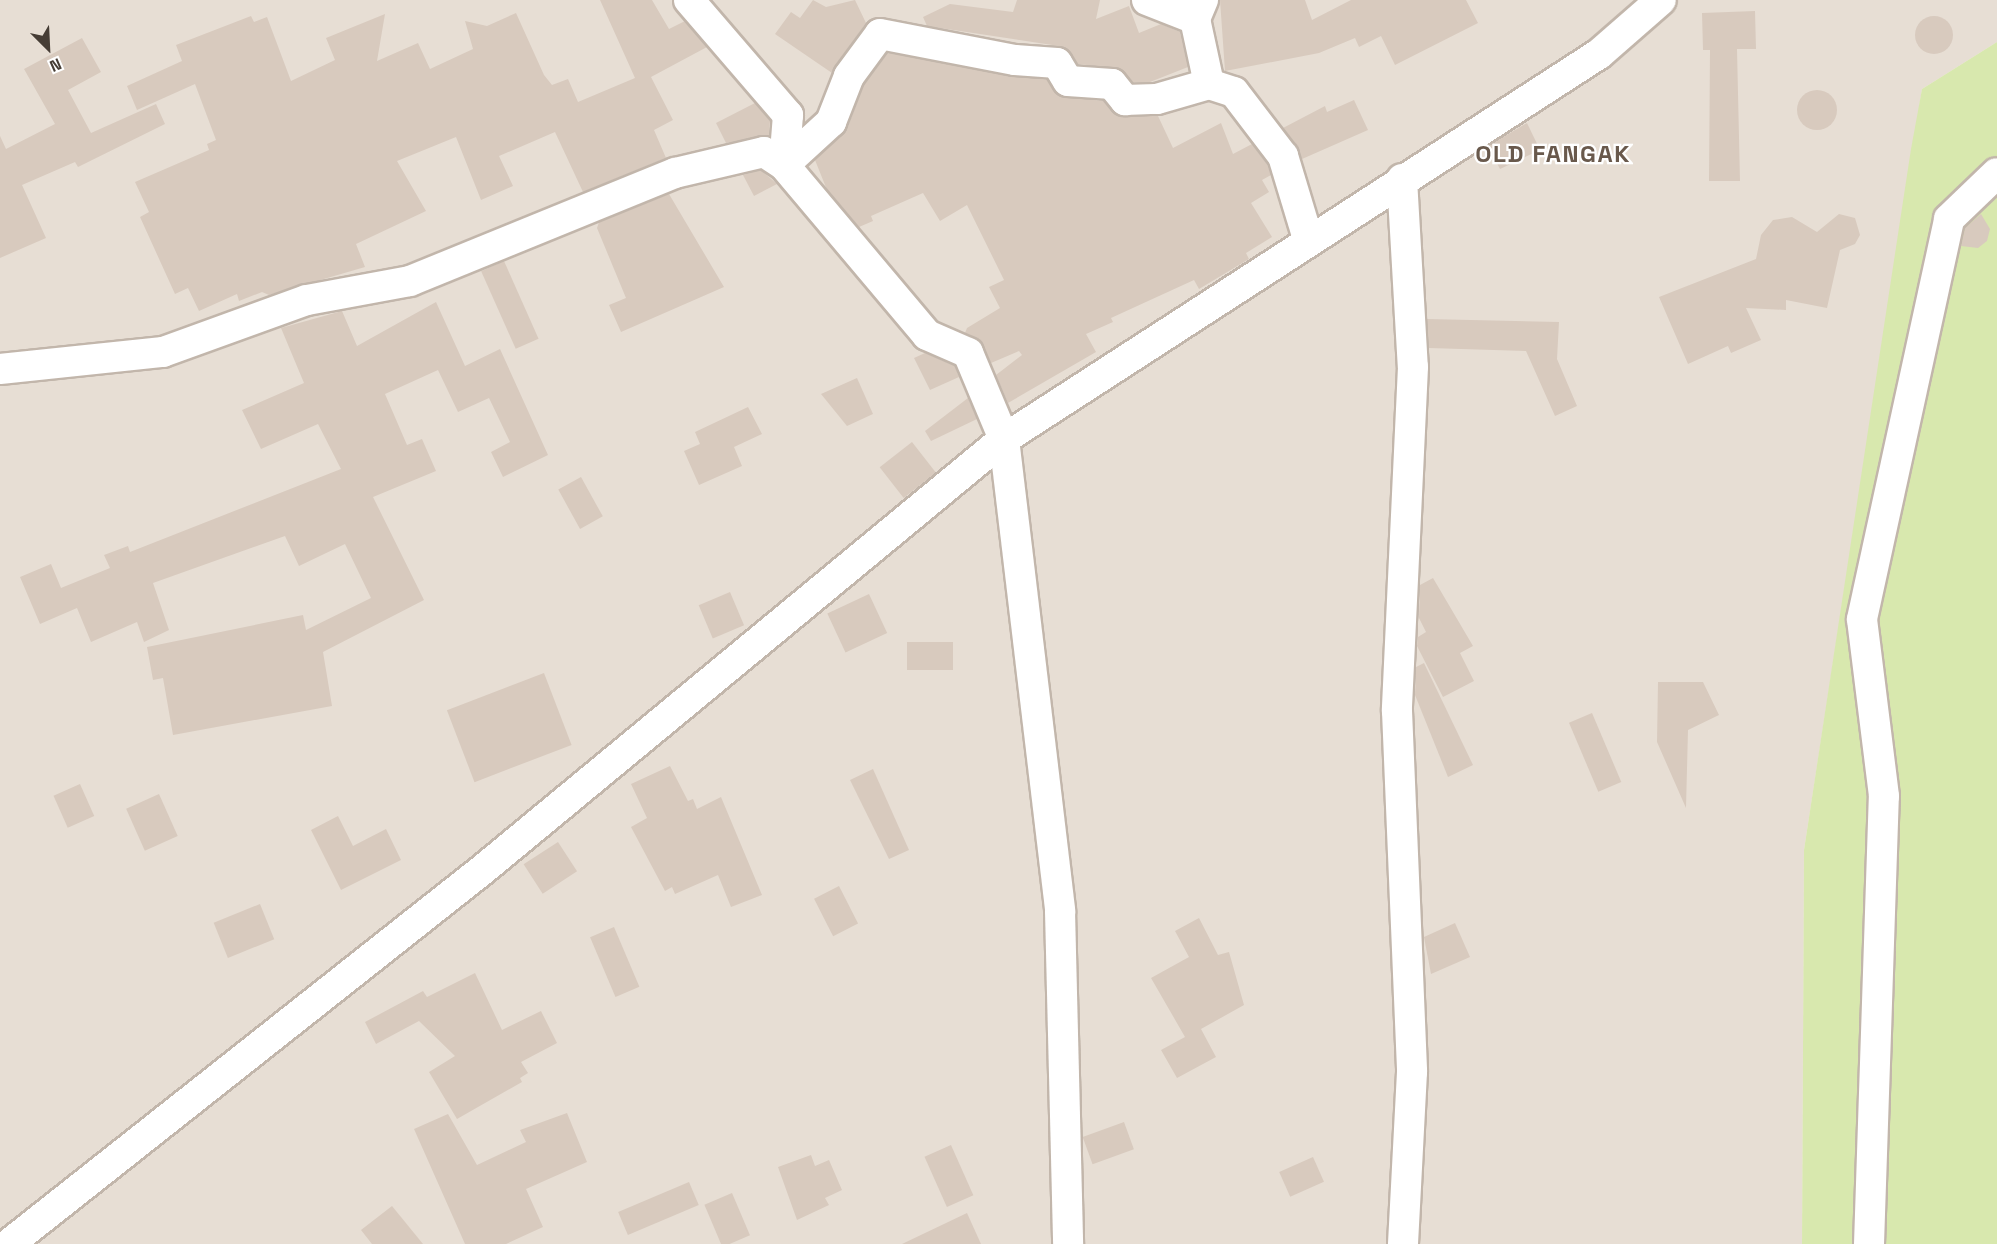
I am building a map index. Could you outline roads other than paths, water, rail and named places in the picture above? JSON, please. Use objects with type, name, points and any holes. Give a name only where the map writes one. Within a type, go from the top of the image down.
[{"type":"street","points":[[689,0],[788,115],[784,165]]},
{"type":"street","points":[[1147,0],[1199,9],[1209,84]]},
{"type":"street","points":[[9,1244],[481,871],[1004,439],[1308,239],[1599,54],[1661,0]]},
{"type":"street","points":[[784,165],[831,122],[849,76],[880,34],[1015,60],[1057,63],[1068,81],[1112,84],[1125,100],[1157,99],[1209,84],[1234,92],[1283,156],[1308,239]]},
{"type":"street","points":[[0,369],[163,352],[308,300],[410,281],[675,173],[764,152],[784,165],[927,335],[968,353],[1004,439],[1060,912],[1068,1244]]},
{"type":"street","points":[[1869,1244],[1884,796],[1862,619],[1949,219],[1997,173]]},
{"type":"street","points":[[1402,179],[1413,367],[1397,711],[1412,1072],[1403,1244]]},
{"type":"district","name":"OLD FANGAK","points":[[1553,154]]}]
